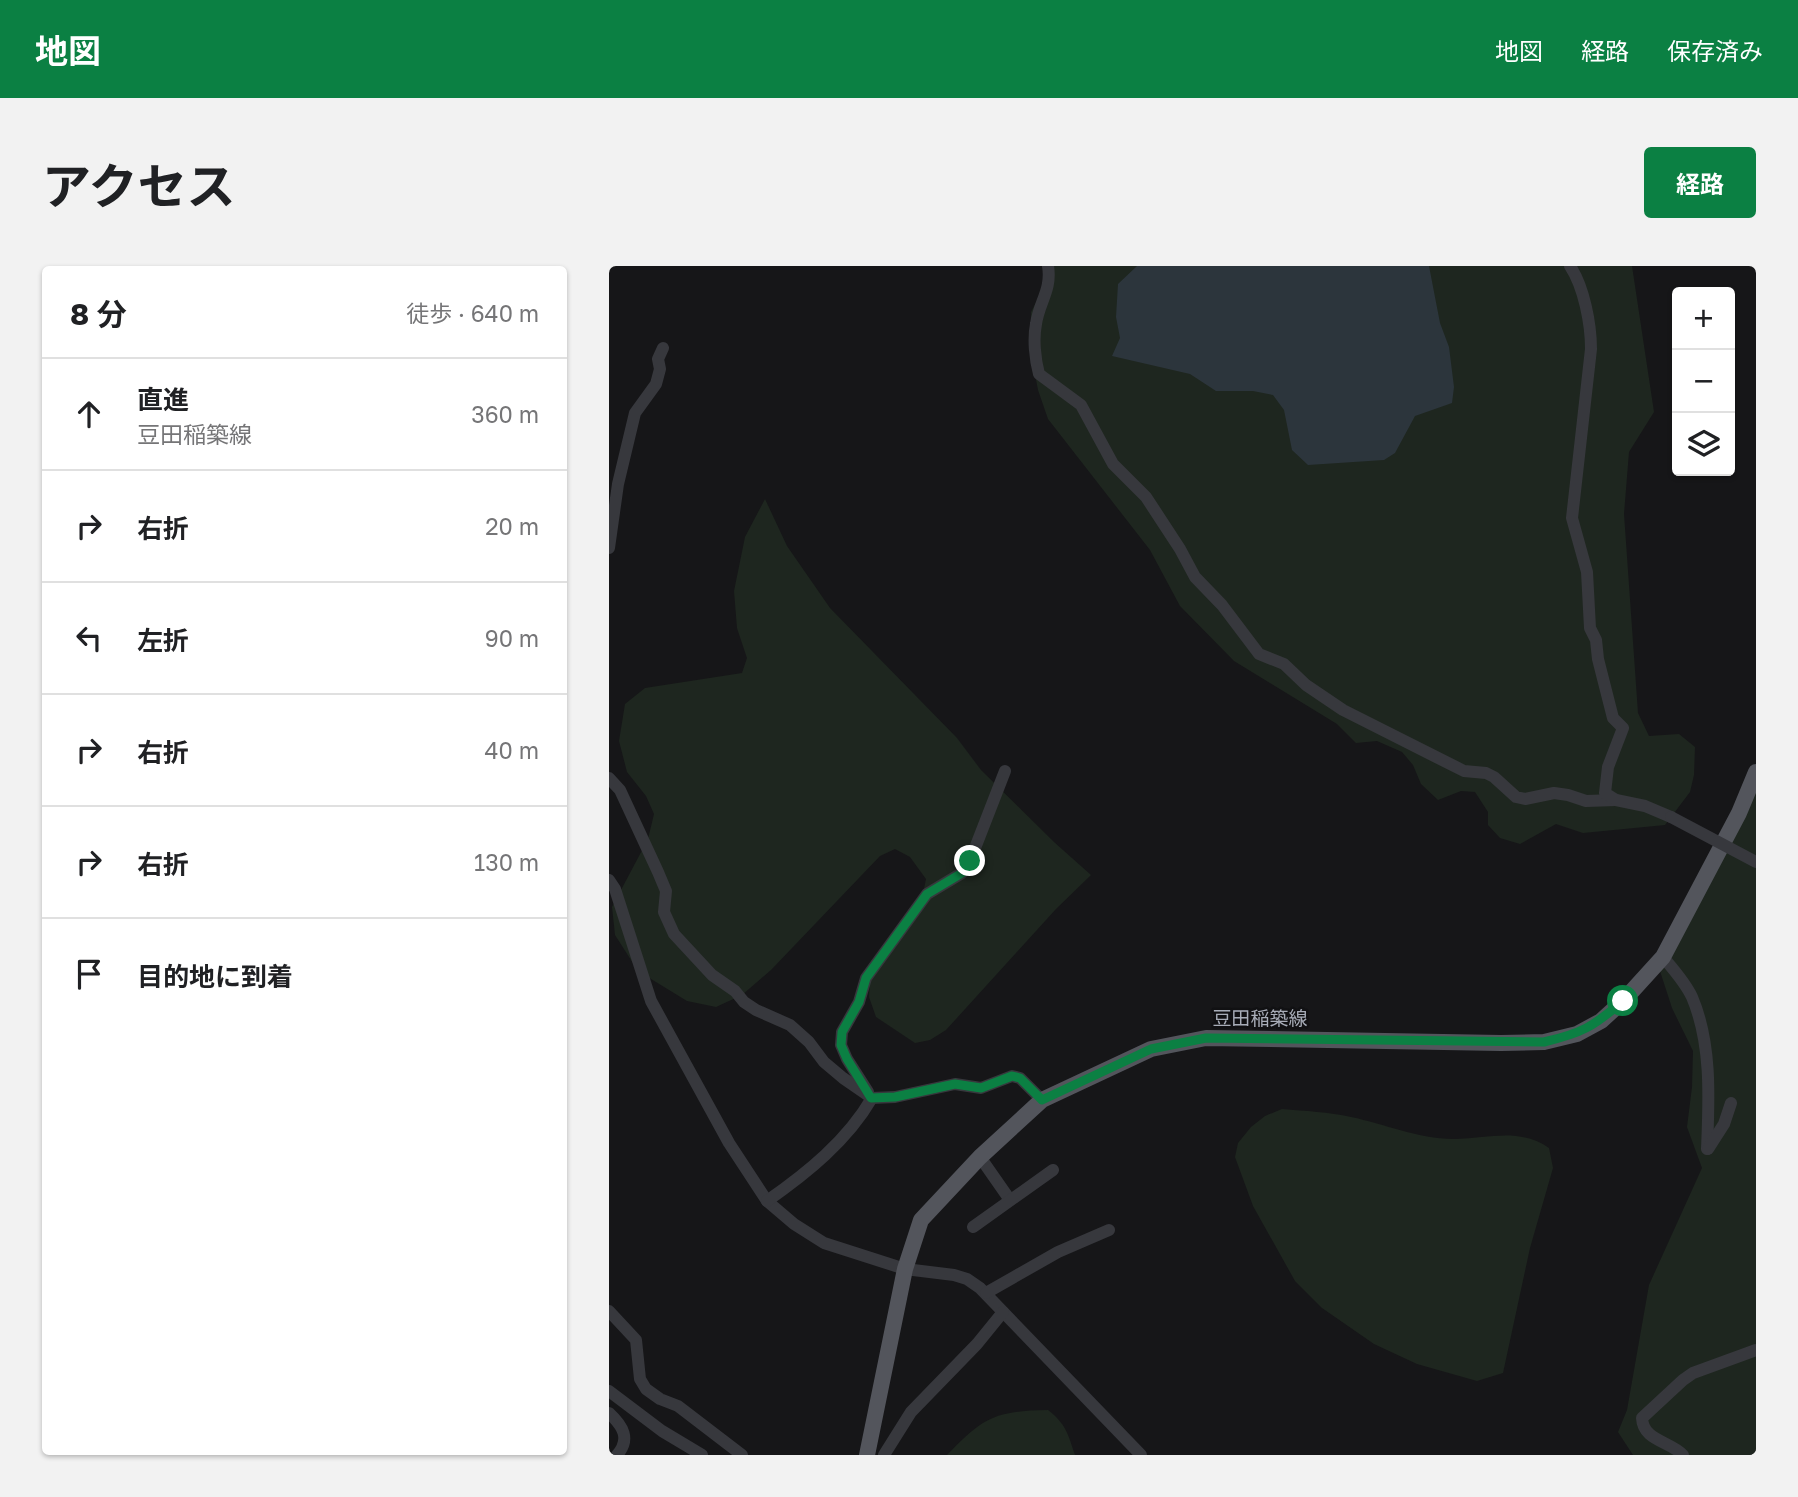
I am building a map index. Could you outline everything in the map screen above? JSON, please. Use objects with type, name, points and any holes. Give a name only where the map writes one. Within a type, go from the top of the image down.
[{"type":"main road","name":"豆田稲築線","points":[[867,1455],[905,1269],[921,1220],[980,1157],[1042,1100],[1151,1049],[1206,1038],[1544,1042],[1577,1034],[1601,1021],[1663,957],[1739,813],[1756,772]]},
{"type":"street","points":[[1048,266],[1049,286],[1035,324],[1038,374],[1081,405],[1113,464],[1146,497],[1195,577],[1222,605],[1259,654],[1284,664],[1306,685],[1343,710],[1464,771],[1486,773],[1494,777],[1516,797],[1525,799],[1554,793],[1585,801],[1616,800],[1645,806],[1756,862]]},
{"type":"street","points":[[1570,266],[1591,325],[1591,349],[1572,518],[1587,572],[1590,628],[1596,640],[1613,718],[1623,729],[1606,780],[1605,793],[1616,800]]},
{"type":"street","points":[[609,548],[618,484],[635,413],[656,384],[660,369],[658,359],[663,348]]},
{"type":"street","points":[[871,1098],[847,1059],[841,1045],[842,1032],[859,1002],[866,978],[927,894],[962,873],[970,861],[1005,771]]},
{"type":"street","points":[[609,778],[619,790],[643,836],[666,891],[664,912],[681,943],[712,975],[735,991],[744,1002],[790,1025],[809,1042],[824,1062],[871,1098],[895,1097],[955,1084],[981,1088],[1012,1076],[1020,1078],[1042,1100]]},
{"type":"street","points":[[609,880],[615,890],[651,1001],[729,1143],[767,1201],[794,1224],[824,1243],[905,1269],[967,1279],[986,1293],[1141,1455]]},
{"type":"street","points":[[1663,957],[1691,996],[1703,1035],[1709,1091],[1707,1149],[1724,1124],[1731,1103]]},
{"type":"street","points":[[767,1201],[811,1168],[860,1119],[871,1098]]},
{"type":"street","points":[[980,1157],[1010,1200]]},
{"type":"street","points":[[973,1227],[1053,1170]]},
{"type":"street","points":[[986,1293],[1058,1252],[1109,1230]]},
{"type":"street","points":[[609,1311],[636,1340],[640,1379],[646,1389],[660,1399],[678,1405],[741,1455]]},
{"type":"street","points":[[884,1455],[911,1412],[977,1344],[1003,1312]]},
{"type":"street","points":[[1683,1455],[1677,1448],[1648,1434],[1642,1426],[1642,1418],[1693,1373],[1756,1350]]},
{"type":"street","points":[[609,1391],[662,1431],[702,1455]]},
{"type":"street","points":[[609,1413],[620,1423],[625,1433],[625,1443],[617,1455]]},
{"type":"shaded area","points":[[1044,266],[1632,266],[1654,412],[1629,452],[1624,514],[1638,713],[1649,736],[1679,734],[1695,747],[1690,792],[1665,825],[1583,833],[1556,824],[1520,844],[1500,838],[1488,825],[1488,812],[1475,792],[1461,791],[1438,800],[1421,784],[1413,765],[1402,752],[1377,741],[1356,743],[1337,724],[1234,661],[1180,606],[1150,550],[1048,419],[1038,390],[1031,353],[1031,312],[1043,289]]},
{"type":"shaded area","points":[[1137,266],[1429,266],[1440,323],[1449,347],[1454,387],[1452,403],[1415,416],[1395,453],[1384,460],[1308,465],[1292,450],[1284,410],[1273,395],[1253,391],[1216,391],[1190,374],[1112,356],[1120,338],[1116,317],[1118,284]]},
{"type":"shaded area","points":[[765,499],[787,546],[830,608],[957,738],[981,770],[1091,875],[1056,909],[946,1030],[930,1040],[915,1043],[876,1017],[869,997],[871,970],[923,894],[926,879],[910,857],[895,849],[880,856],[771,970],[742,995],[716,1007],[687,1001],[638,971],[615,935],[612,907],[648,839],[654,814],[646,796],[627,772],[619,741],[625,704],[645,688],[742,673],[747,658],[737,628],[734,591],[745,537]]},
{"type":"shaded area","points":[[1756,782],[1756,1455],[1633,1455],[1618,1432],[1627,1410],[1649,1285],[1702,1168],[1687,1127],[1693,1051],[1672,1008],[1659,968]]},
{"type":"shaded area","points":[[1282,1109],[1343,1115],[1443,1139],[1516,1136],[1549,1148],[1553,1168],[1530,1248],[1503,1373],[1477,1381],[1417,1364],[1374,1344],[1322,1308],[1295,1281],[1253,1206],[1235,1157],[1238,1143],[1251,1127],[1265,1116]]},
{"type":"shaded area","points":[[1048,1410],[1066,1430],[1075,1455],[947,1455],[971,1432],[991,1419],[1015,1412]]},
{"type":"route","points":[[970,861],[962,873],[927,894],[866,978],[859,1002],[842,1032],[841,1045],[847,1059],[871,1098],[895,1097],[955,1084],[981,1088],[1012,1076],[1020,1078],[1042,1100],[1099,1071],[1151,1049],[1206,1038],[1544,1042],[1577,1034],[1601,1021],[1623,1001]]}]
